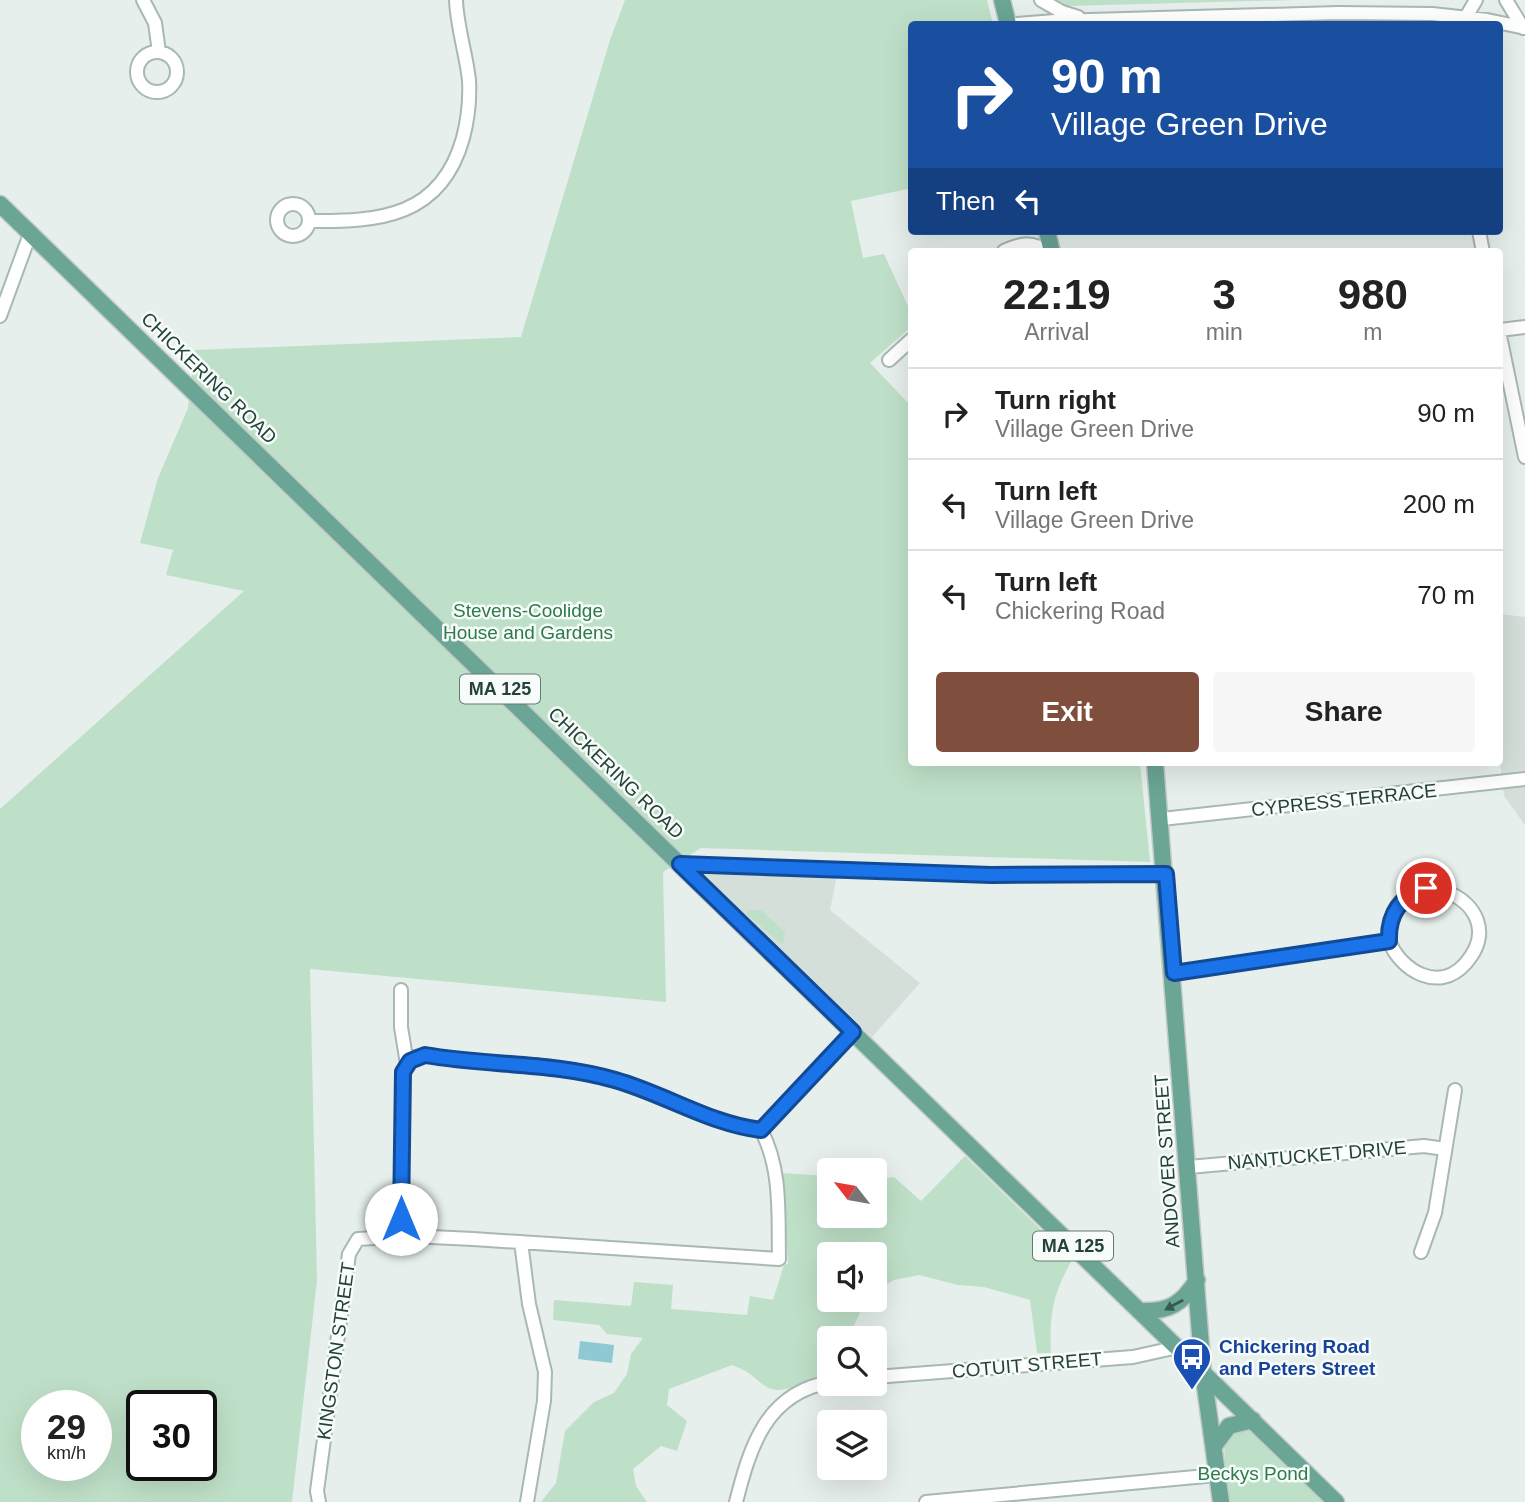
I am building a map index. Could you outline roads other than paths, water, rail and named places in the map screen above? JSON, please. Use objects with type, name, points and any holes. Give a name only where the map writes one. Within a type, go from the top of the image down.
[{"type":"main road","points":[[1002,0],[1007,21]]},
{"type":"main road","name":"CHICKERING ROAD","points":[[0,204],[1203,1372]]},
{"type":"main road","name":"ANDOVER STREET","points":[[1155,766],[1162,819],[1203,1372],[1221,1502]]},
{"type":"main road","points":[[1140,1311],[1161,1312],[1177,1305],[1197,1280]]},
{"type":"main road","name":"MA 125","points":[[1203,1372],[1336,1502]]},
{"type":"main road","points":[[1214,1446],[1229,1426],[1253,1420]]},
{"type":"street","points":[[143,0],[155,23],[159,52]]},
{"type":"street","points":[[309,221],[349,222],[407,209],[427,199],[439,187],[460,148],[469,99],[456,0]]},
{"type":"street","points":[[1041,0],[1062,12],[1092,21],[1338,13],[1434,19],[1466,17],[1487,21]]},
{"type":"street","points":[[1466,17],[1476,0]]},
{"type":"street","points":[[1506,0],[1524,28]]},
{"type":"street","points":[[1503,24],[1524,28]]},
{"type":"street","points":[[0,316],[30,234]]},
{"type":"street","points":[[1006,248],[1021,235]]},
{"type":"street","points":[[1011,248],[1025,243],[1044,248]]},
{"type":"street","points":[[1503,330],[1525,327]]},
{"type":"street","points":[[889,360],[908,343]]},
{"type":"street","points":[[1503,351],[1525,457]]},
{"type":"street","name":"CYPRESS TERRACE","points":[[1162,819],[1525,779]]},
{"type":"street","points":[[680,864],[991,875],[1166,874]]},
{"type":"street","points":[[1426,888],[1454,892],[1469,906],[1478,926],[1478,941],[1472,956],[1462,967],[1449,975],[1433,978],[1411,971],[1395,956],[1389,941],[1393,913],[1412,893],[1426,888]]},
{"type":"street","points":[[1174,973],[1389,941]]},
{"type":"street","points":[[401,990],[401,1027],[407,1064]]},
{"type":"street","points":[[402,1236],[403,1072],[415,1057],[425,1055],[566,1069],[616,1080],[713,1118],[761,1130],[853,1032]]},
{"type":"street","points":[[1421,1252],[1435,1213],[1455,1090]]},
{"type":"street","name":"KINGSTON STREET","points":[[319,1502],[317,1491],[351,1249],[358,1239],[402,1236],[779,1259],[775,1164],[771,1147],[761,1130]]},
{"type":"street","name":"NANTUCKET DRIVE","points":[[1189,1167],[1424,1146],[1445,1149]]},
{"type":"street","points":[[522,1242],[529,1304],[545,1372],[544,1401],[527,1502]]},
{"type":"street","name":"COTUIT STREET","points":[[887,1376],[1133,1357],[1178,1347]]},
{"type":"street","points":[[736,1502],[763,1422],[789,1397],[817,1387]]},
{"type":"street","points":[[926,1502],[1217,1475]]},
{"type":"water","points":[[580,1341],[614,1345],[612,1363],[578,1359]]},
{"type":"place","name":"Chickering Road and Peters Street","points":[[1192,1391]]},
{"type":"park label","name":"Stevens-Coolidge House and Gardens","points":[[528,621]]},
{"type":"park label","name":"Beckys Pond","points":[[1253,1473]]}]
